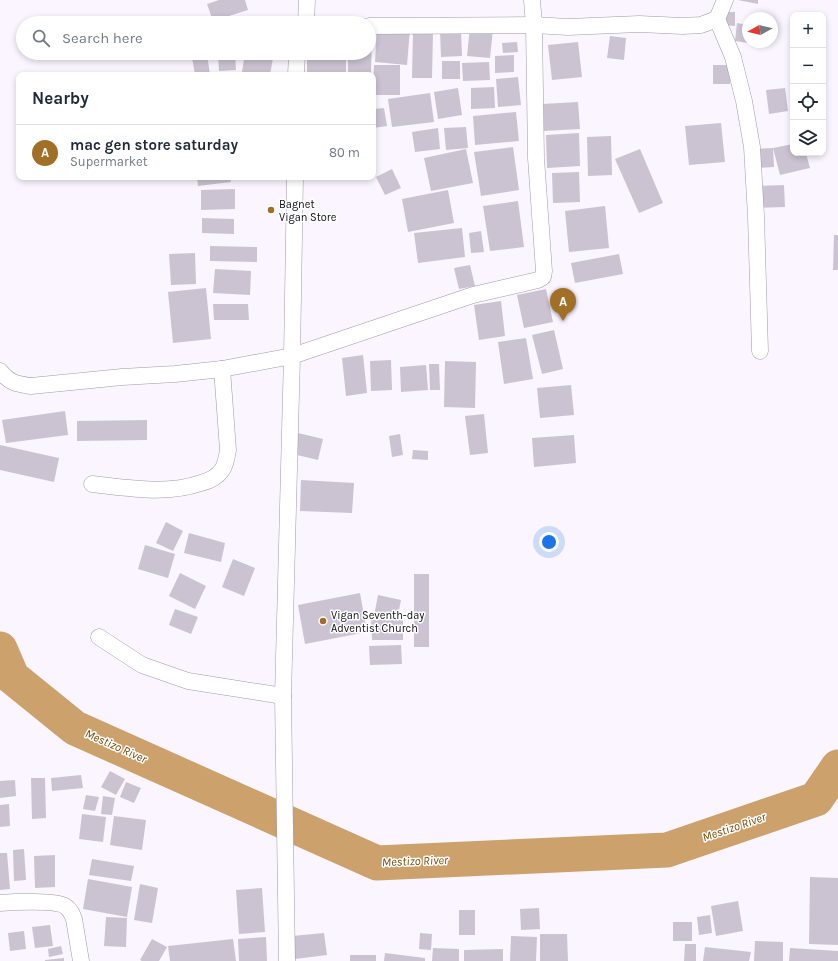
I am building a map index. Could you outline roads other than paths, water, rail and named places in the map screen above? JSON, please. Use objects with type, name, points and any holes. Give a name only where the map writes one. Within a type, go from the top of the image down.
[{"type":"street","points":[[306,16],[307,0]]},
{"type":"street","points":[[0,370],[7,380],[18,384],[31,386],[122,376],[175,374],[222,369],[292,356],[473,295],[534,282],[543,277],[544,271],[536,158],[534,25],[532,0]]},
{"type":"street","points":[[376,26],[534,25],[568,27],[639,24],[689,26],[707,24],[717,19],[726,0]]},
{"type":"street","points":[[717,19],[733,57],[744,101],[752,147],[756,216],[760,351]]},
{"type":"street","points":[[296,72],[297,60]]},
{"type":"street","points":[[287,961],[288,924],[284,696],[295,180]]},
{"type":"street","points":[[92,484],[158,491],[187,488],[210,480],[221,471],[226,462],[228,450],[222,369]]},
{"type":"street","points":[[99,637],[142,665],[188,681],[284,696]]},
{"type":"street","points":[[0,903],[56,903],[67,907],[74,919],[81,961]]},
{"type":"waterway","name":"Mestizo River","points":[[0,649],[12,677],[75,728],[377,863],[667,850],[816,799],[838,767]]},
{"type":"place","name":"Bagnet Vigan Store","points":[[271,210]]},
{"type":"place","name":"mac gen store saturday","points":[[563,321]]},
{"type":"place","name":"Vigan Seventh-day Adventist Church","points":[[323,621]]}]
